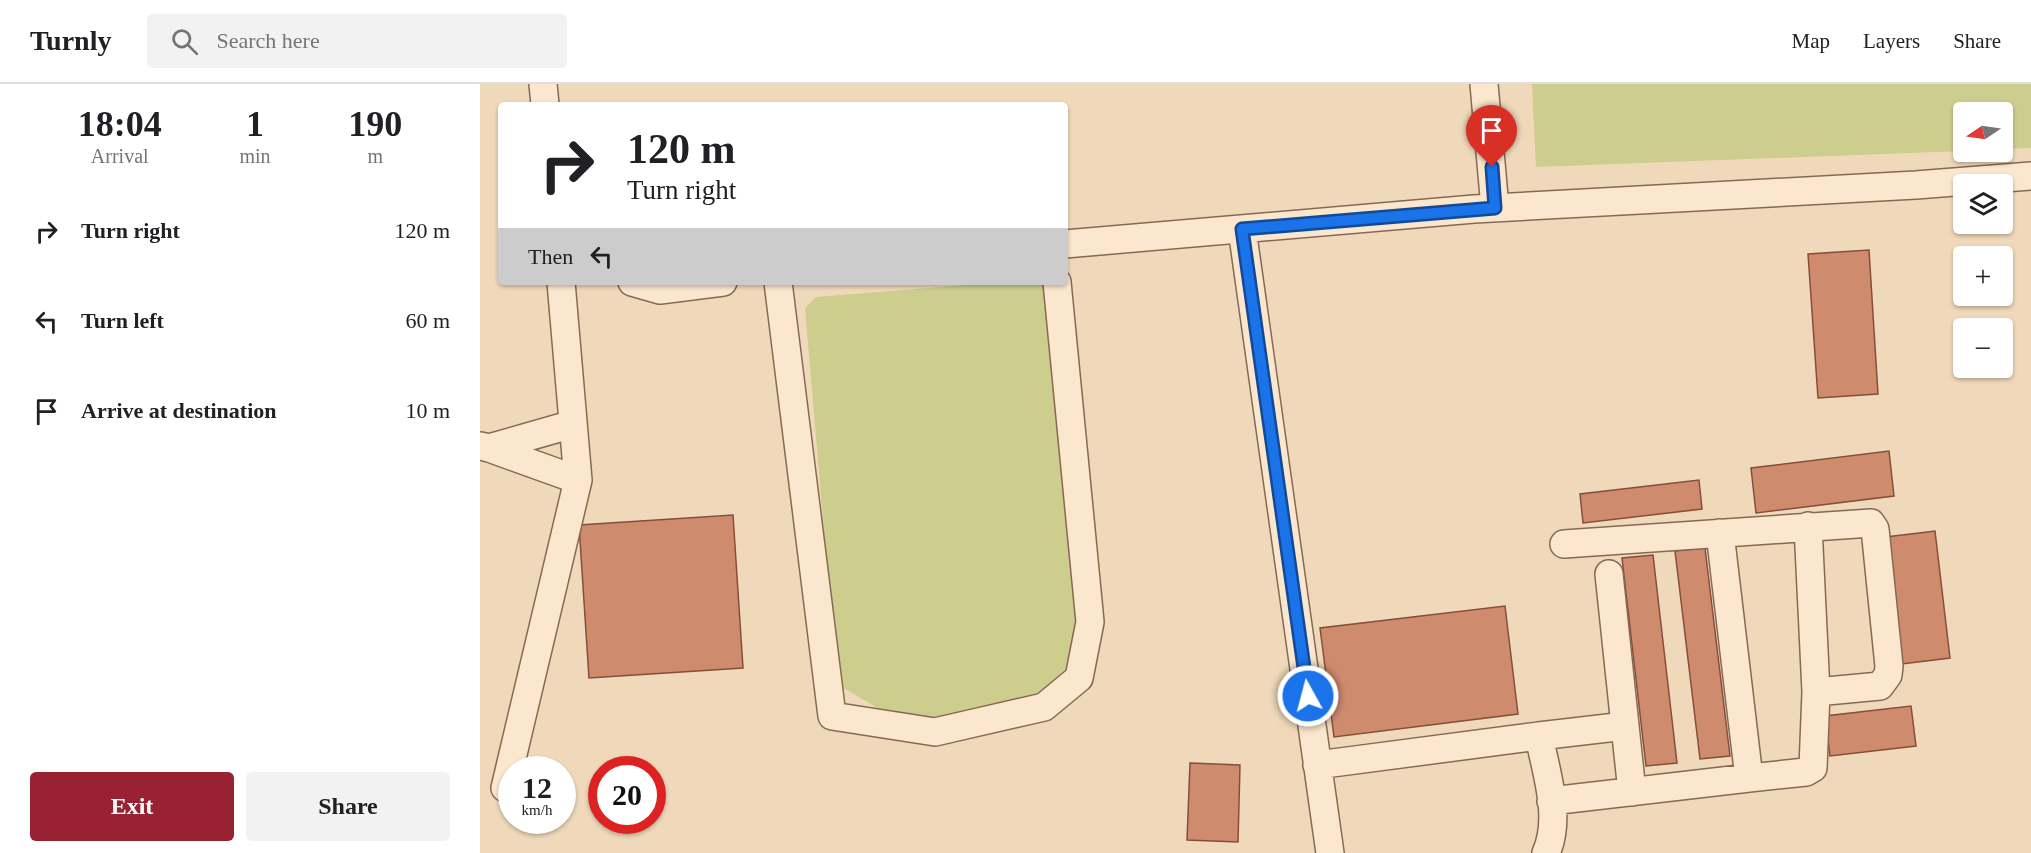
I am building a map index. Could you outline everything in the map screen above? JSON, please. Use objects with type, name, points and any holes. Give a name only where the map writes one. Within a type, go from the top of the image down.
[{"type":"lane","points":[[543,84],[545,102]]},
{"type":"lane","points":[[1484,84],[1495,208]]},
{"type":"lane","points":[[1068,244],[1495,208],[1916,185],[2031,176]]},
{"type":"lane","points":[[1242,229],[1330,853]]},
{"type":"lane","points":[[513,756],[578,480],[561,285]]},
{"type":"lane","points":[[642,285],[660,290],[699,285]]},
{"type":"lane","points":[[778,285],[832,716],[935,732],[1044,707],[1079,678],[1090,622],[1057,285]]},
{"type":"lane","points":[[485,447],[573,424]]},
{"type":"lane","points":[[485,447],[578,480]]},
{"type":"lane","points":[[1564,544],[1871,523],[1875,529],[1888,675],[1880,686],[1816,692]]},
{"type":"lane","points":[[1551,801],[1806,772],[1813,768],[1816,692],[1808,526]]},
{"type":"lane","points":[[1720,533],[1749,778]]},
{"type":"lane","points":[[1609,574],[1632,792]]},
{"type":"lane","points":[[1317,765],[1625,726]]},
{"type":"lane","points":[[1539,736],[1551,801],[1551,840],[1546,853]]},
{"type":"green space","points":[[1532,84],[2031,84],[2031,148],[2013,149],[2013,102],[1953,102],[1953,151],[1536,167]]},
{"type":"green space","points":[[966,285],[1043,285],[1053,297],[1085,658],[1029,707],[901,722],[837,684],[805,308],[816,297]]},
{"type":"building","points":[[1869,250],[1878,394],[1818,398],[1808,254]]},
{"type":"building","points":[[1889,451],[1894,496],[1756,513],[1751,468]]},
{"type":"building","points":[[1699,480],[1702,509],[1583,523],[1580,494]]},
{"type":"building","points":[[733,515],[743,668],[589,678],[579,525]]},
{"type":"building","points":[[1935,531],[1950,658],[1902,664],[1886,537]]},
{"type":"building","points":[[1705,548],[1730,756],[1700,759],[1675,551]]},
{"type":"building","points":[[1653,555],[1677,763],[1646,766],[1622,558]]},
{"type":"building","points":[[1505,606],[1518,714],[1334,737],[1320,628]]},
{"type":"building","points":[[1911,706],[1916,746],[1830,756],[1825,716]]},
{"type":"building","points":[[1190,763],[1240,765],[1238,842],[1187,840]]},
{"type":"route","points":[[1308,696],[1242,229],[1495,208],[1492,167]]}]
